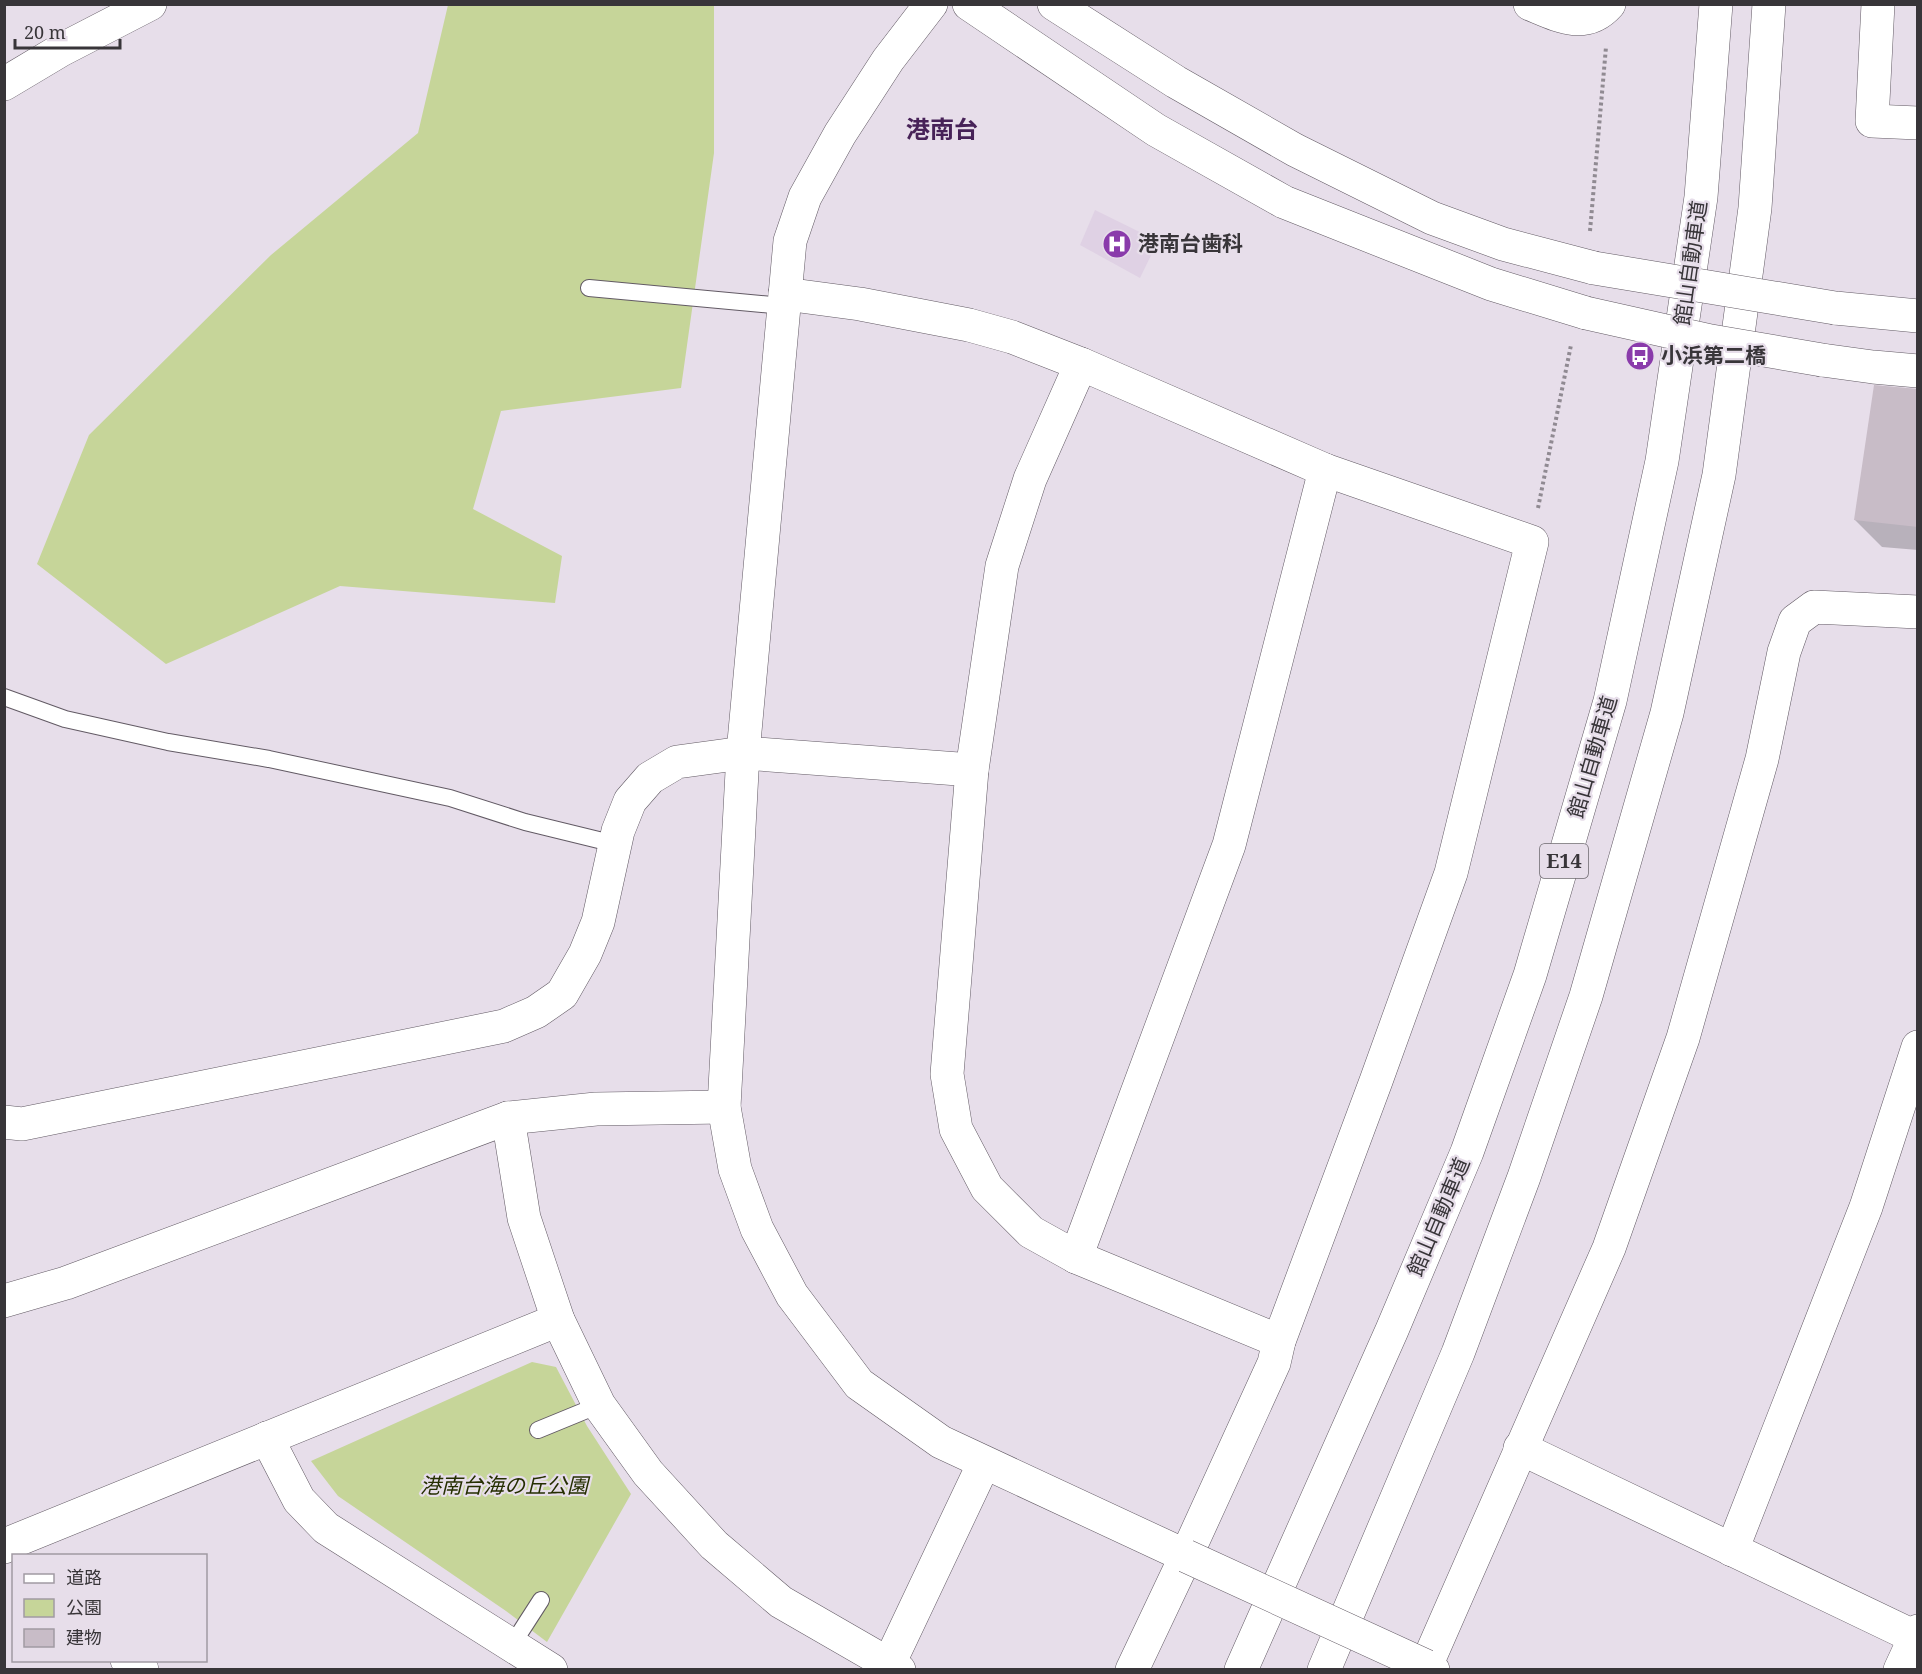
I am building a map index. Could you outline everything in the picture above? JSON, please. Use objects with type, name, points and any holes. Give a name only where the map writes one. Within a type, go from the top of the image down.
[{"type":"main road","points":[[4,84],[62,50],[150,4]]},
{"type":"main road","points":[[931,4],[888,60],[840,134],[805,197],[790,241],[743,753],[724,1107],[735,1169],[757,1229],[792,1295],[859,1384],[941,1442],[1428,1668],[1520,1448],[1609,1248],[1683,1038],[1762,759],[1784,652],[1795,621],[1814,607],[1917,612]]},
{"type":"main road","points":[[969,4],[1156,130],[1284,202],[1491,284],[1579,325],[1711,341],[1822,360],[1917,371]]},
{"type":"main road","points":[[1054,4],[1176,82],[1275,138],[1432,218],[1503,244],[1592,252],[1835,308],[1917,316]]},
{"type":"main road","points":[[1530,4],[1573,21],[1601,14],[1609,4]]},
{"type":"main road","name":"館山自動車道","points":[[1241,1670],[1388,1341],[1467,1152],[1530,975],[1610,701],[1662,461],[1701,197],[1716,4]]},
{"type":"main road","name":"E14","points":[[1324,1670],[1458,1353],[1524,1176],[1586,996],[1667,713],[1719,475],[1755,208],[1769,4]]},
{"type":"main road","points":[[1878,4],[1872,121],[1917,123]]},
{"type":"main road","points":[[784,300],[860,304],[969,325],[1012,337],[1081,364],[1325,470],[1532,542],[1450,873],[1376,1081],[1279,1341],[1274,1363],[1132,1670]]},
{"type":"main road","points":[[1081,364],[1030,479],[1002,566],[972,770],[947,1074],[956,1130],[987,1188],[1031,1232],[1076,1257],[1279,1341]]},
{"type":"main road","points":[[1076,1257],[1229,845],[1325,470]]},
{"type":"main road","points":[[4,1122],[22,1124],[504,1026],[536,1012],[562,994],[585,954],[598,922],[615,844],[630,801],[650,778],[677,762],[743,753],[972,770]]},
{"type":"main road","points":[[1732,1550],[1866,1207],[1917,1047]]},
{"type":"main road","points":[[4,1301],[66,1284],[508,1118],[596,1109],[724,1107]]},
{"type":"main road","points":[[508,1118],[524,1218],[558,1320],[599,1405],[648,1473],[714,1545],[781,1602],[892,1668],[984,1463]]},
{"type":"main road","points":[[21,1547],[267,1438],[558,1320]]},
{"type":"main road","points":[[267,1438],[299,1500],[326,1528],[550,1670]]},
{"type":"main road","points":[[1520,1448],[1732,1550],[1916,1634],[1900,1670]]},
{"type":"lane","points":[[589,288],[784,300]]},
{"type":"lane","points":[[4,697],[65,719],[168,742],[269,759],[450,798],[525,822],[615,844]]},
{"type":"lane","points":[[538,1430],[599,1405]]},
{"type":"lane","points":[[512,1645],[541,1600]]},
{"type":"path","points":[[1592,252],[1607,36]]},
{"type":"path","points":[[1532,542],[1579,325]]},
{"type":"shaded area","points":[[1095,210],[1158,241],[1140,278],[1080,245]]},
{"type":"green space","points":[[448,5],[714,5],[714,153],[681,388],[501,411],[473,509],[562,556],[555,603],[340,586],[166,664],[37,564],[89,435],[271,255],[418,133]]},
{"type":"green space","name":"港南台海の丘公園","points":[[532,1362],[556,1367],[587,1426],[631,1494],[547,1642],[506,1611],[338,1496],[311,1461]]},
{"type":"building","points":[[1874,385],[1918,389],[1918,527],[1854,520]]},
{"type":"place","name":"港南台歯科","points":[[1117,244]]},
{"type":"place","name":"小浜第二橋","points":[[1640,356]]},
{"type":"district","name":"港南台","points":[[942,130]]}]
